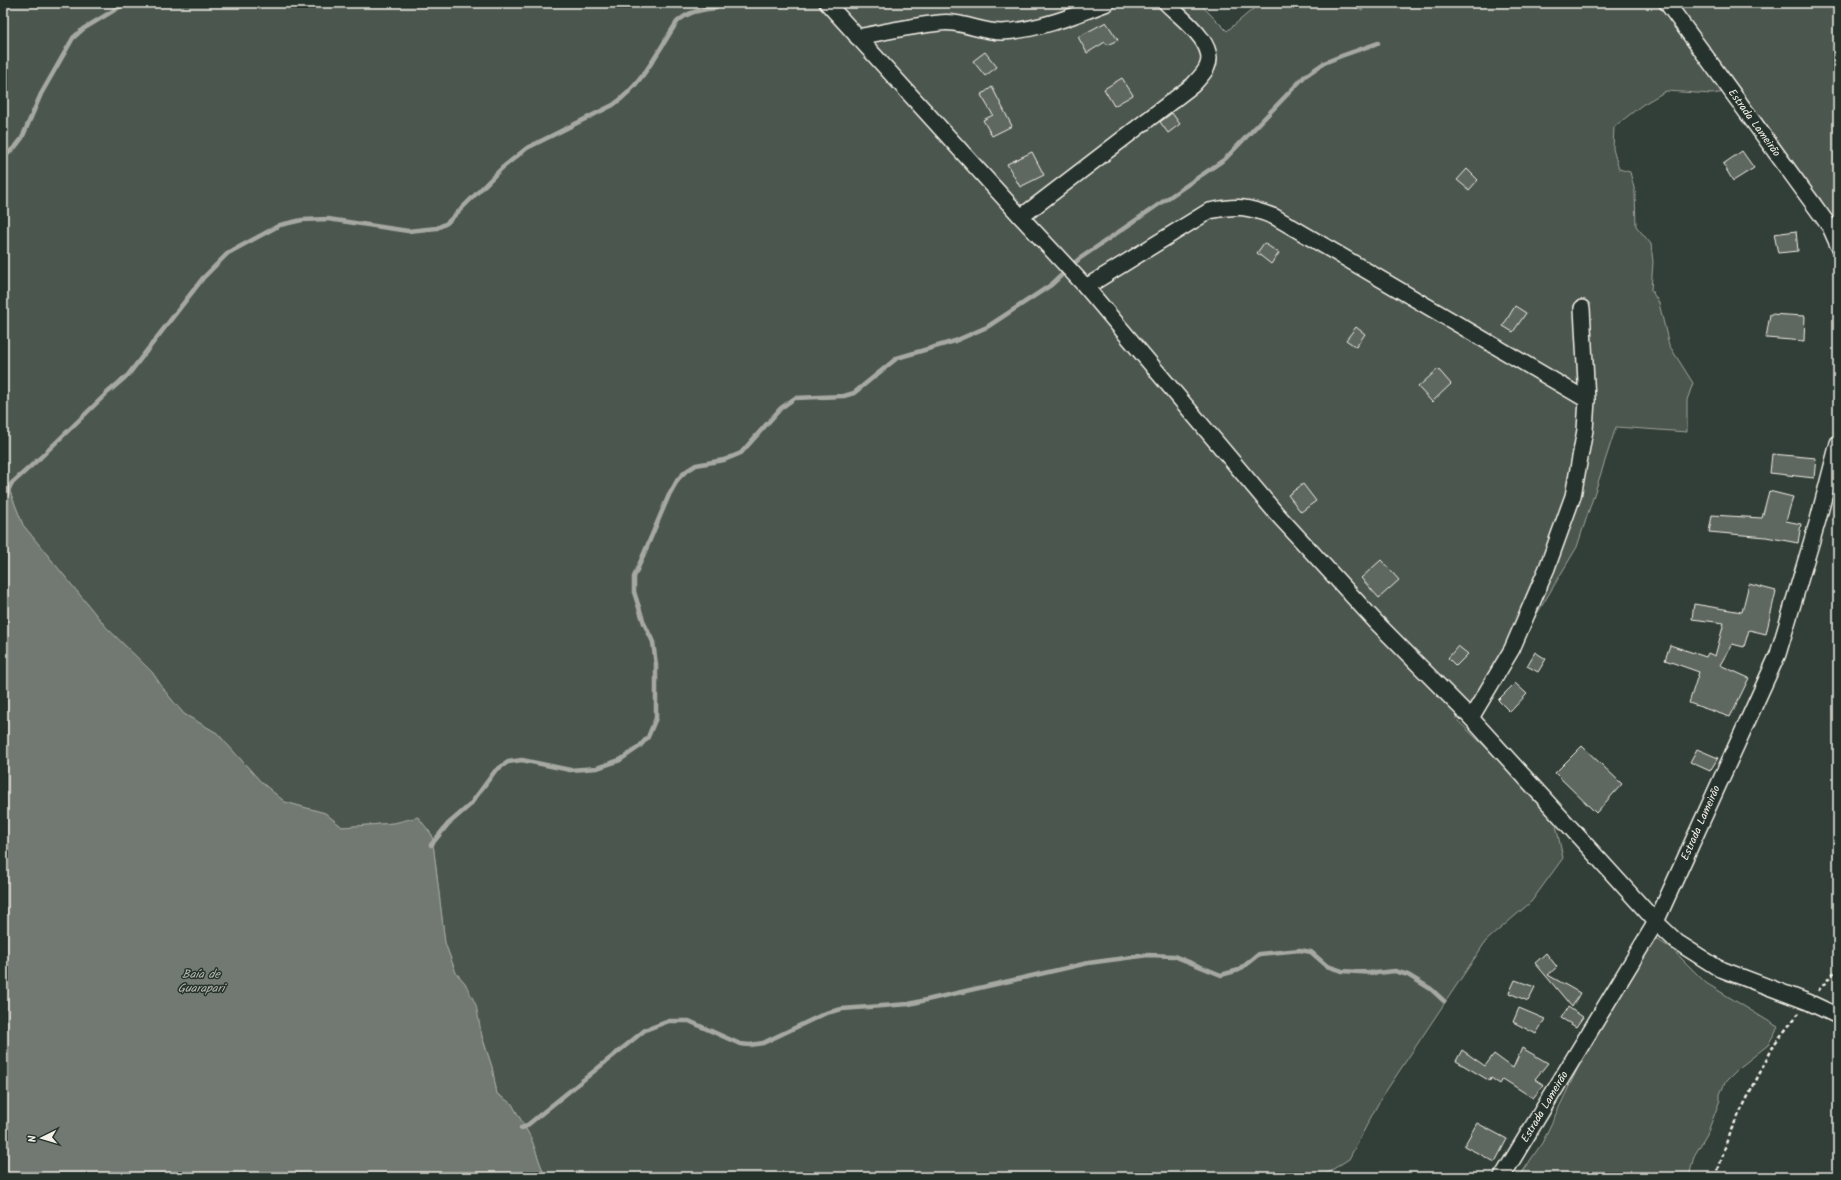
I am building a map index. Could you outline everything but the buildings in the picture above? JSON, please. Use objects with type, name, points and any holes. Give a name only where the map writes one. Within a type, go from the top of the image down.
[{"type":"street","points":[[827,3],[1086,287],[1276,513],[1376,622],[1471,718],[1656,922],[1677,942],[1718,968],[1808,1002],[1838,1016]]},
{"type":"street","points":[[857,37],[940,22],[962,24],[984,30],[1002,32],[1056,22],[1108,3]]},
{"type":"street","points":[[1021,217],[1194,85],[1207,68],[1209,57],[1207,49],[1198,33],[1166,3]]},
{"type":"street","name":"Estrada Lameirão","points":[[1667,3],[1830,227],[1838,245]]},
{"type":"street","points":[[1086,287],[1209,211],[1231,207],[1252,208],[1282,221],[1587,400]]},
{"type":"street","points":[[1471,718],[1512,649],[1546,568],[1573,496],[1584,430],[1587,400],[1582,308]]},
{"type":"street","name":"Estrada Lameirão","points":[[1502,1177],[1656,922],[1778,654],[1818,520],[1838,443]]},
{"type":"path","points":[[1716,1177],[1729,1134],[1775,1043],[1838,968]]},
{"type":"shaded area","points":[[3,3],[1199,3],[1227,31],[1260,3],[1342,3],[1362,10],[1367,3],[1838,3],[1838,229],[1820,198],[1725,92],[1712,94],[1666,91],[1642,105],[1614,127],[1613,149],[1619,169],[1630,172],[1635,192],[1636,226],[1651,244],[1653,262],[1651,290],[1659,303],[1669,345],[1693,383],[1687,400],[1687,432],[1616,427],[1577,547],[1516,649],[1481,698],[1456,719],[1553,811],[1563,858],[1531,902],[1486,941],[1380,1100],[1349,1159],[1321,1177],[545,1177],[531,1138],[512,1104],[497,1094],[492,1067],[465,983],[456,973],[445,943],[432,835],[418,818],[394,823],[342,827],[325,813],[285,802],[261,782],[217,733],[184,714],[167,694],[152,672],[106,627],[23,525],[7,484],[3,481]]},
{"type":"shaded area","points":[[1648,933],[1673,950],[1706,983],[1778,1027],[1768,1045],[1739,1068],[1726,1081],[1720,1094],[1720,1100],[1707,1134],[1694,1156],[1689,1177],[1519,1177],[1542,1143],[1607,1007]]},
{"type":"water","name":"Baía de Guarapari","points":[[3,481],[7,484],[23,525],[106,627],[152,672],[167,694],[184,714],[217,733],[261,782],[285,802],[325,813],[342,827],[394,823],[418,817],[432,835],[445,943],[456,973],[465,983],[476,1005],[482,1037],[492,1067],[497,1094],[512,1104],[531,1138],[545,1177],[3,1177]]},
{"type":"waterway","points":[[3,158],[22,138],[41,94],[73,38],[83,29],[126,3]]},
{"type":"waterway","points":[[7,494],[11,484],[128,375],[203,278],[228,253],[280,225],[302,220],[328,219],[408,231],[437,228],[447,223],[502,168],[527,148],[613,105],[623,97],[641,78],[681,18],[705,9],[716,8]]},
{"type":"waterway","points":[[431,845],[448,824],[470,805],[495,771],[508,762],[522,760],[570,770],[597,768],[620,760],[639,747],[648,737],[656,718],[656,665],[653,642],[644,623],[634,592],[634,577],[669,495],[678,479],[685,472],[696,465],[724,460],[741,453],[781,408],[795,398],[844,396],[854,393],[897,358],[955,341],[987,327],[1051,285],[1079,259],[1225,159],[1305,76],[1324,63],[1378,43]]},
{"type":"waterway","points":[[521,1128],[525,1127],[645,1030],[669,1021],[689,1021],[740,1044],[750,1045],[763,1043],[826,1013],[842,1009],[909,1004],[1088,963],[1148,955],[1174,956],[1221,975],[1239,970],[1259,954],[1300,950],[1311,952],[1327,966],[1342,971],[1376,973],[1395,971],[1408,975],[1431,989],[1444,1001]]}]
